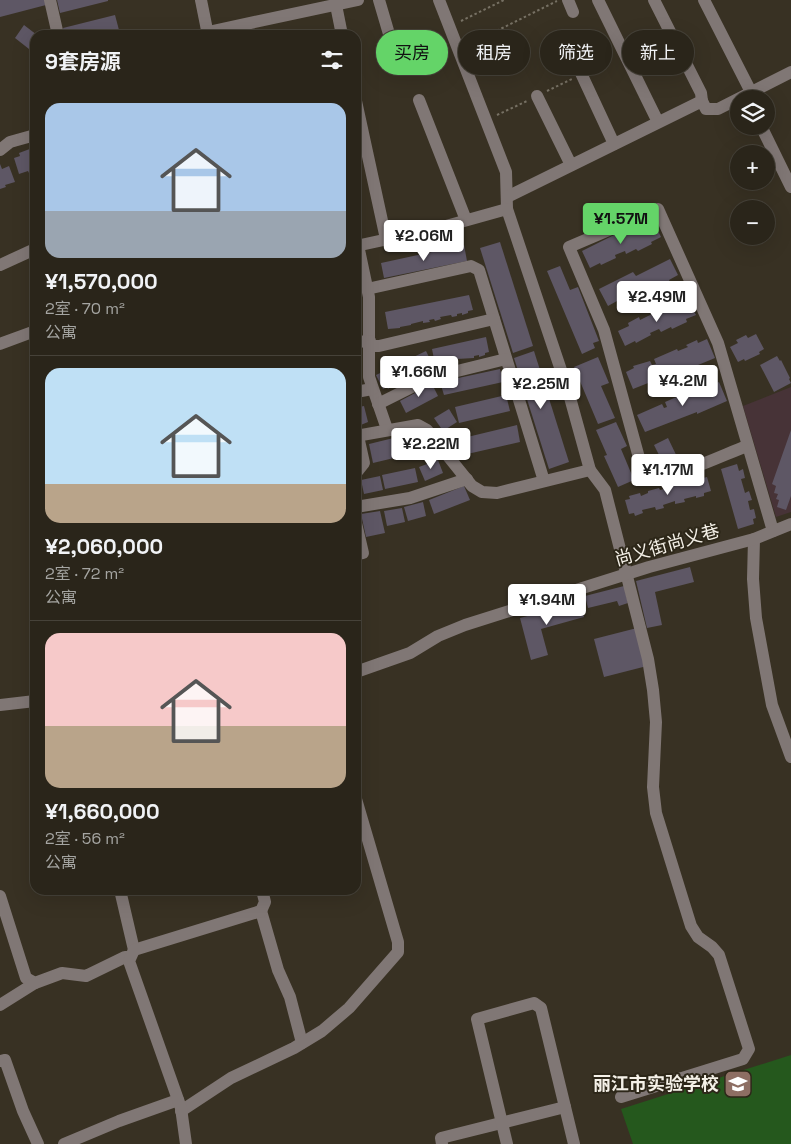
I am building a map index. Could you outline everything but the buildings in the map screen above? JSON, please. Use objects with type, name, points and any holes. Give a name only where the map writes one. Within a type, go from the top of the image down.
[{"type":"street","points":[[50,0],[57,30]]},
{"type":"street","points":[[201,0],[207,30]]},
{"type":"street","points":[[221,30],[297,6],[336,5],[358,0]]},
{"type":"street","points":[[379,0],[388,30]]},
{"type":"street","points":[[439,0],[458,50]]},
{"type":"street","points":[[568,0],[574,12]]},
{"type":"street","points":[[598,0],[658,122]]},
{"type":"street","points":[[654,0],[701,93],[706,109],[718,109],[730,103]]},
{"type":"street","points":[[704,0],[746,90]]},
{"type":"street","points":[[336,5],[341,30]]},
{"type":"street","points":[[468,75],[506,172],[507,203],[569,394],[590,470],[605,490],[628,574],[648,658],[653,690],[656,722],[653,787],[656,814],[691,926],[698,937],[712,947],[719,955],[748,1049],[743,1059],[621,1097]]},
{"type":"street","points":[[582,75],[614,144]]},
{"type":"street","points":[[759,90],[790,76]]},
{"type":"street","points":[[537,96],[571,165]]},
{"type":"street","points":[[419,100],[466,220]]},
{"type":"street","points":[[361,244],[440,228],[466,220],[507,203],[571,165],[702,101]]},
{"type":"street","points":[[361,124],[386,239]]},
{"type":"street","points":[[765,135],[791,187]]},
{"type":"street","points":[[0,150],[10,142],[30,136]]},
{"type":"street","points":[[747,446],[682,471],[658,475],[641,465],[604,330],[569,247],[658,209],[718,343],[773,531]]},
{"type":"street","points":[[0,265],[30,251]]},
{"type":"street","points":[[361,263],[369,297],[369,377],[387,429]]},
{"type":"street","points":[[367,289],[471,266],[478,270],[544,481]]},
{"type":"street","points":[[361,343],[378,346],[494,319]]},
{"type":"street","points":[[0,344],[30,333]]},
{"type":"street","points":[[378,404],[441,375],[506,359]]},
{"type":"street","points":[[361,391],[372,389]]},
{"type":"street","points":[[361,435],[418,425],[428,430],[477,489],[487,493],[496,493],[590,470]]},
{"type":"street","points":[[361,451],[364,463],[361,467]]},
{"type":"street","points":[[361,506],[410,498],[466,478]]},
{"type":"street","name":"尚义街尚义巷","points":[[361,670],[410,653],[438,636],[458,627],[628,574],[754,539],[791,524]]},
{"type":"street","points":[[754,539],[753,579],[756,618],[772,705],[791,757]]},
{"type":"street","points":[[0,705],[30,702]]},
{"type":"street","points":[[64,1144],[119,1121],[180,1106],[302,1043],[322,1030],[349,1008],[394,958],[398,949],[361,817]]},
{"type":"street","points":[[121,895],[132,954],[129,961],[180,1106],[186,1144]]},
{"type":"street","points":[[263,895],[265,902],[261,911],[278,970],[290,996],[302,1043]]},
{"type":"street","points":[[0,896],[26,978],[35,983]]},
{"type":"street","points":[[0,1005],[35,983],[62,973],[90,975],[132,954],[261,911]]},
{"type":"street","points":[[507,1144],[477,1019],[534,1003],[541,1008],[574,1144]]},
{"type":"street","points":[[0,1062],[5,1060],[23,1112],[38,1144]]},
{"type":"street","points":[[442,1144],[441,1138],[565,1107]]},
{"type":"path","points":[[450,27],[504,0]]},
{"type":"path","points":[[498,30],[559,0]]},
{"type":"shaded area","points":[[791,387],[791,512],[776,517],[743,406]]},
{"type":"green space","name":"丽江市实验学校","points":[[791,1055],[791,1144],[633,1144],[621,1109]]},
{"type":"place","name":"丽江市实验学校","points":[[738,1084]]}]
